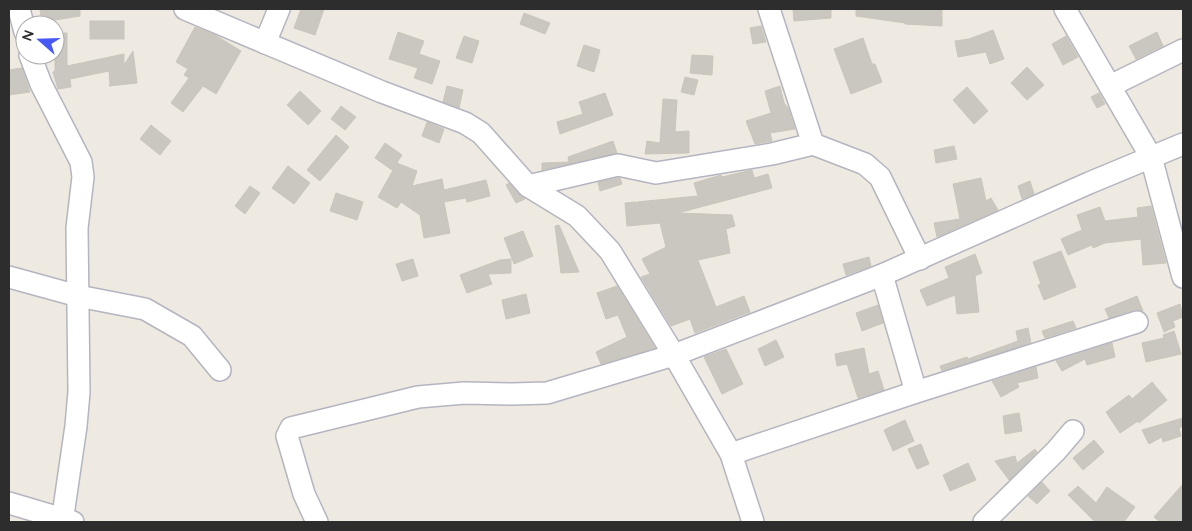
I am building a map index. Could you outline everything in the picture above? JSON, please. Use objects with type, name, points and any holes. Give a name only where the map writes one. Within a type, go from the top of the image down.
[{"type":"street","points":[[185,9],[382,92],[465,124],[481,133],[528,186],[577,216],[610,251],[674,355],[731,454],[753,522]]},
{"type":"street","points":[[265,43],[279,9]]},
{"type":"street","points":[[769,9],[813,144]]},
{"type":"street","points":[[1065,9],[1151,157],[1183,277]]},
{"type":"street","points":[[1110,86],[1183,50]]},
{"type":"street","points":[[9,503],[65,521],[79,392],[77,228],[83,177],[81,162],[41,84],[34,65]]},
{"type":"street","points":[[528,186],[618,165],[656,172],[772,154],[813,144],[865,164],[880,177],[920,259]]},
{"type":"street","points":[[317,522],[304,494],[287,436],[291,428],[418,397],[464,393],[547,393],[674,355],[882,275],[1183,144]]},
{"type":"street","points":[[882,275],[916,392]]},
{"type":"street","points":[[9,277],[78,296],[145,309],[192,336],[220,370]]},
{"type":"street","points":[[731,454],[916,392],[1137,322]]},
{"type":"street","points":[[984,522],[1056,451],[1072,431]]},
{"type":"building","points":[[40,9],[80,9],[80,16],[65,18],[65,15],[41,15]]},
{"type":"building","points":[[301,9],[324,9],[315,35],[294,28]]},
{"type":"building","points":[[793,9],[831,9],[831,18],[794,21]]},
{"type":"building","points":[[856,9],[942,9],[942,26],[905,24],[856,16]]},
{"type":"building","points":[[524,13],[550,23],[545,34],[520,24]]},
{"type":"building","points":[[90,21],[124,21],[124,39],[90,39]]},
{"type":"building","points":[[761,26],[766,42],[753,44],[750,28]]},
{"type":"building","points":[[195,27],[215,35],[241,51],[216,94],[203,86],[183,112],[171,103],[189,78],[184,75],[188,69],[176,62]]},
{"type":"building","points":[[993,30],[1004,59],[990,64],[986,52],[958,57],[955,41],[969,39]]},
{"type":"building","points":[[398,32],[424,41],[419,54],[440,61],[432,84],[414,78],[418,68],[389,59]]},
{"type":"building","points":[[1157,32],[1163,46],[1136,59],[1129,46]]},
{"type":"building","points":[[65,33],[67,33],[67,66],[124,54],[124,65],[133,51],[137,83],[109,86],[109,71],[70,79],[71,87],[58,89],[53,72],[55,71],[55,65],[65,65]]},
{"type":"building","points":[[464,36],[479,41],[472,63],[456,58]]},
{"type":"building","points":[[1066,36],[1078,57],[1063,65],[1052,44]]},
{"type":"building","points":[[863,38],[872,64],[875,64],[882,82],[851,94],[834,49]]},
{"type":"building","points":[[584,45],[600,50],[594,72],[577,66]]},
{"type":"building","points":[[692,55],[713,56],[712,75],[690,73]]},
{"type":"building","points":[[1027,67],[1044,85],[1027,100],[1011,83]]},
{"type":"building","points":[[22,68],[30,92],[9,95],[9,70]]},
{"type":"building","points":[[685,77],[698,80],[694,95],[681,92]]},
{"type":"building","points":[[447,86],[463,90],[459,108],[443,102]]},
{"type":"building","points":[[780,86],[784,103],[788,108],[795,129],[770,133],[772,141],[755,144],[746,121],[771,113],[765,91]]},
{"type":"building","points":[[967,87],[988,111],[974,124],[953,100]]},
{"type":"building","points":[[300,91],[321,111],[308,125],[287,105]]},
{"type":"building","points":[[605,93],[613,115],[560,134],[557,122],[583,114],[579,102]]},
{"type":"building","points":[[1099,93],[1105,104],[1097,108],[1091,97]]},
{"type":"building","points":[[663,99],[677,100],[675,132],[689,131],[689,153],[645,154],[647,141],[660,143]]},
{"type":"building","points":[[341,106],[356,117],[345,130],[331,119]]},
{"type":"building","points":[[427,122],[444,129],[439,143],[422,136]]},
{"type":"building","points":[[151,125],[171,141],[160,155],[140,139]]},
{"type":"building","points":[[336,135],[349,147],[320,181],[307,170]]},
{"type":"building","points":[[613,141],[617,153],[542,170],[542,163],[569,162],[568,157]]},
{"type":"building","points":[[385,143],[402,155],[392,170],[375,158]]},
{"type":"building","points":[[954,146],[957,159],[936,163],[934,150]]},
{"type":"building","points":[[397,163],[417,171],[412,186],[442,179],[444,190],[486,180],[490,196],[467,202],[466,198],[444,202],[450,233],[424,238],[420,215],[401,202],[397,208],[378,197]]},
{"type":"building","points":[[288,166],[310,183],[294,204],[272,188]]},
{"type":"building","points":[[752,170],[754,178],[768,174],[772,188],[678,213],[732,215],[735,226],[726,229],[730,253],[698,260],[716,307],[744,296],[750,312],[695,333],[690,319],[671,326],[641,277],[650,274],[642,259],[666,247],[660,223],[627,226],[625,203],[636,202],[636,204],[637,202],[698,196],[694,183],[721,175],[722,177]]},
{"type":"building","points":[[620,178],[622,184],[600,191],[598,182]]},
{"type":"building","points":[[981,178],[986,201],[991,198],[998,210],[937,237],[934,223],[960,219],[953,184]]},
{"type":"building","points":[[1030,181],[1034,194],[1022,199],[1018,186]]},
{"type":"building","points":[[509,183],[525,199],[516,203],[506,185]]},
{"type":"building","points":[[250,186],[260,193],[245,214],[235,206]]},
{"type":"building","points":[[336,193],[363,202],[357,220],[330,211]]},
{"type":"building","points":[[1151,206],[1166,263],[1143,265],[1141,239],[1105,243],[1093,248],[1092,245],[1068,255],[1061,239],[1082,230],[1077,215],[1100,207],[1105,221],[1138,217],[1137,208]]},
{"type":"building","points":[[559,225],[579,272],[561,273],[555,226]]},
{"type":"building","points":[[523,231],[533,256],[514,264],[504,238]]},
{"type":"building","points":[[1061,251],[1076,287],[1044,300],[1038,285],[1041,284],[1033,262]]},
{"type":"building","points":[[975,254],[982,273],[975,276],[979,312],[957,314],[955,295],[927,306],[920,290],[949,278],[945,267]]},
{"type":"building","points":[[869,257],[871,266],[846,275],[843,264]]},
{"type":"building","points":[[413,259],[418,276],[402,281],[396,264]]},
{"type":"building","points":[[511,259],[511,273],[488,274],[492,284],[467,293],[460,275],[500,260]]},
{"type":"building","points":[[617,286],[655,348],[601,364],[596,352],[627,337],[618,315],[606,319],[597,293]]},
{"type":"building","points":[[526,294],[530,313],[506,319],[502,300]]},
{"type":"building","points":[[1137,296],[1143,311],[1133,310],[1109,318],[1105,309]]},
{"type":"building","points":[[1180,304],[1183,317],[1173,321],[1175,327],[1164,332],[1157,313]]},
{"type":"building","points":[[878,305],[883,323],[862,331],[856,313]]},
{"type":"building","points":[[1073,321],[1076,328],[1045,338],[1042,331]]},
{"type":"building","points":[[1028,328],[1031,343],[942,371],[940,366],[967,357],[968,359],[1018,341],[1016,331]]},
{"type":"building","points":[[1174,331],[1181,354],[1146,362],[1142,343],[1164,338],[1163,335]]},
{"type":"building","points":[[776,340],[784,357],[765,366],[758,349]]},
{"type":"building","points":[[1112,343],[1115,357],[1087,365],[1085,359],[1062,371],[1056,361]]},
{"type":"building","points":[[864,348],[869,374],[878,371],[884,390],[858,398],[847,364],[837,366],[835,354]]},
{"type":"building","points":[[726,349],[743,384],[722,394],[704,357]]},
{"type":"building","points":[[1036,367],[1038,378],[1017,383],[1019,387],[1001,397],[992,381]]},
{"type":"building","points":[[1152,382],[1167,400],[1139,423],[1138,421],[1120,433],[1106,412],[1129,395],[1132,399]]},
{"type":"building","points":[[1019,413],[1022,431],[1005,434],[1003,416]]},
{"type":"building","points":[[1183,418],[1183,426],[1179,428],[1181,436],[1163,442],[1162,437],[1149,444],[1142,430]]},
{"type":"building","points":[[905,420],[914,441],[893,451],[884,430]]},
{"type":"building","points":[[1094,440],[1104,452],[1083,470],[1073,458]]},
{"type":"building","points":[[921,444],[929,464],[917,469],[908,449]]},
{"type":"building","points":[[1035,449],[1037,452],[1009,480],[995,461],[1015,456],[1017,463]]},
{"type":"building","points":[[968,463],[976,480],[950,491],[943,475]]},
{"type":"building","points":[[1042,482],[1050,491],[1037,504],[1028,496]]},
{"type":"building","points":[[1183,484],[1183,522],[1160,522],[1154,517]]},
{"type":"building","points":[[1078,486],[1096,503],[1107,487],[1135,507],[1124,522],[1095,522],[1068,495]]}]
